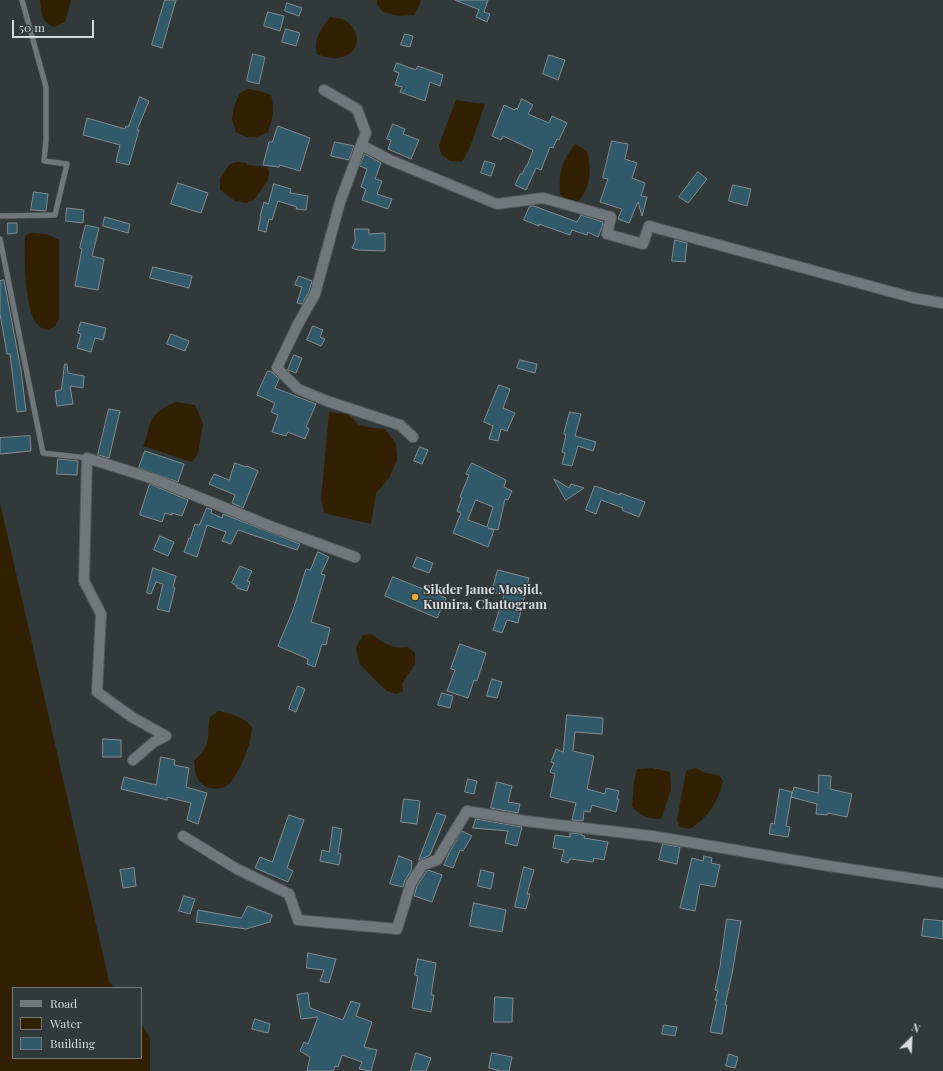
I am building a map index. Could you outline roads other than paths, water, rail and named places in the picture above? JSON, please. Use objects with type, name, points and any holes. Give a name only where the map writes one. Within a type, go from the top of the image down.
[{"type":"street","points":[[324,90],[357,109],[366,133],[340,202],[315,294],[296,326],[277,368],[298,389],[327,401],[400,426],[413,437]]},
{"type":"street","points":[[361,145],[390,160],[497,204],[542,198],[611,217],[607,234],[643,244],[649,226],[914,298],[943,303]]},
{"type":"street","points":[[133,760],[154,742],[166,736],[132,717],[97,692],[101,614],[84,581],[88,458],[151,478],[275,528],[356,557]]},
{"type":"street","points":[[184,836],[237,869],[289,894],[298,920],[397,929],[411,883],[423,865],[437,860],[467,811],[525,822],[652,836],[943,883]]},
{"type":"lane","points":[[0,216],[55,215],[67,164],[44,161],[46,140],[46,88],[22,0]]},
{"type":"lane","points":[[0,239],[43,453],[88,458]]},
{"type":"water","points":[[40,0],[71,0],[65,22],[54,27],[49,25],[42,16]]},
{"type":"water","points":[[377,0],[421,0],[414,15],[400,16],[383,12],[377,4]]},
{"type":"water","points":[[330,17],[342,19],[349,23],[354,29],[357,41],[352,52],[346,56],[333,58],[317,54],[317,39]]},
{"type":"water","points":[[248,89],[271,95],[273,106],[273,114],[268,132],[255,137],[244,136],[236,132],[232,119],[234,106],[240,93]]},
{"type":"water","points":[[456,100],[485,104],[470,147],[462,162],[450,161],[441,154],[439,145]]},
{"type":"water","points":[[575,144],[587,151],[590,171],[588,185],[582,197],[577,202],[568,202],[560,194],[560,179],[564,162]]},
{"type":"water","points":[[237,162],[247,163],[247,165],[267,167],[269,172],[268,180],[254,200],[246,203],[235,201],[220,190],[220,178],[230,164]]},
{"type":"water","points":[[30,233],[47,234],[59,240],[59,319],[55,326],[49,330],[41,328],[35,321],[28,298],[25,270],[25,236]]},
{"type":"water","points":[[176,402],[195,405],[203,424],[198,454],[192,462],[143,446],[154,416],[164,408]]},
{"type":"water","points":[[329,412],[348,414],[359,425],[385,429],[396,444],[397,460],[389,478],[376,493],[371,524],[324,513],[321,499]]},
{"type":"water","points":[[0,503],[109,981],[113,987],[12,987],[12,1059],[142,1059],[142,1026],[150,1038],[150,1071],[0,1071]]},
{"type":"water","points":[[371,634],[388,645],[408,647],[415,653],[415,664],[402,683],[403,691],[397,694],[387,691],[359,663],[356,647],[363,635]]},
{"type":"water","points":[[218,711],[232,714],[241,718],[252,727],[248,748],[234,778],[227,786],[218,789],[204,786],[200,783],[196,775],[194,761],[205,748],[208,739],[210,717]]},
{"type":"water","points":[[652,768],[670,772],[671,790],[661,819],[645,816],[632,806],[634,782],[637,769]]},
{"type":"water","points":[[696,768],[705,773],[719,775],[723,781],[715,803],[711,809],[702,820],[690,829],[680,827],[677,820],[686,771]]},
{"type":"place","name":"Sikder Jame Mosjid, Kumira, Chattogram","points":[[415,597]]}]
